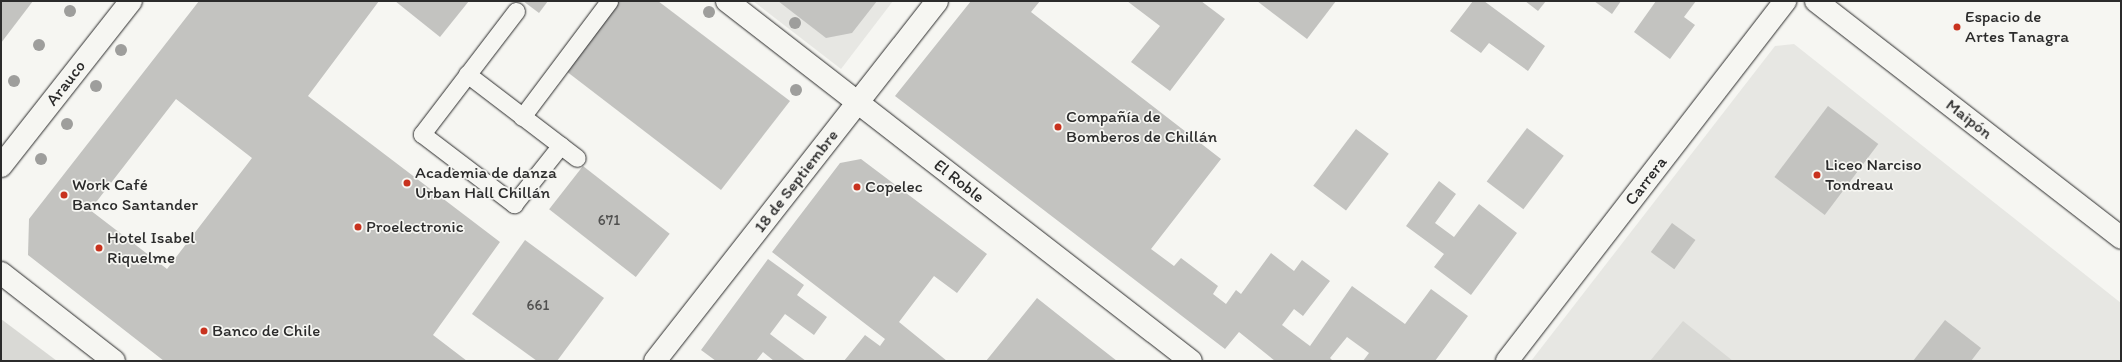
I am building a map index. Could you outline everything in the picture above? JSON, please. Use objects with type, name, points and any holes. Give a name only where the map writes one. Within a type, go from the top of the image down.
[{"type":"street","name":"Arauco","points":[[1,166],[131,1]]},
{"type":"street","name":"El Roble","points":[[726,1],[1191,361]]},
{"type":"street","name":"18 de Septiembre","points":[[655,361],[937,1]]},
{"type":"street","name":"Carrera","points":[[1507,361],[1785,1]]},
{"type":"street","name":"Maipón","points":[[1816,1],[2121,238]]},
{"type":"street","points":[[1,273],[114,361]]},
{"type":"lane","points":[[522,117],[609,1]]},
{"type":"lane","points":[[516,11],[422,134],[514,204],[561,145]]},
{"type":"lane","points":[[467,74],[577,158]]},
{"type":"shaded area","points":[[753,1],[893,1],[841,69]]},
{"type":"shaded area","name":"Liceo Narciso Tondreau","points":[[1794,44],[2121,303],[2121,361],[1531,361],[1775,46]]},
{"type":"shaded area","points":[[1,319],[57,361],[1,361]]},
{"type":"shaded area","points":[[1683,321],[1733,361],[1650,361]]},
{"type":"building","points":[[1,1],[33,1],[1,43]]},
{"type":"building","points":[[199,1],[379,1],[308,96],[500,242],[433,335],[467,361],[164,361],[28,255],[29,219]],"holes":[[[176,99],[252,158],[167,269],[90,210]]]},
{"type":"building","points":[[395,1],[469,1],[440,37]]},
{"type":"building","points":[[523,1],[548,1],[539,13]]},
{"type":"building","points":[[618,1],[658,1],[790,101],[721,190],[566,71]]},
{"type":"building","points":[[778,1],[877,1],[852,33],[826,38]]},
{"type":"building","name":"Compañía de Bomberos de Chillán","points":[[971,1],[1040,1],[1031,12],[1221,159],[1151,249],[1174,266],[1181,258],[1218,286],[1213,294],[1226,304],[1236,290],[1241,294],[1271,253],[1294,271],[1302,260],[1330,281],[1303,316],[1294,309],[1282,325],[1310,346],[1352,286],[1405,324],[1431,289],[1468,316],[1435,361],[1363,361],[1369,353],[1347,337],[1330,358],[1333,361],[1275,361],[1239,332],[1225,349],[895,96]]},
{"type":"building","points":[[1127,1],[1201,1],[1225,19],[1170,91],[1131,62],[1160,26]]},
{"type":"building","points":[[1257,1],[1336,1],[1307,39]]},
{"type":"building","points":[[1473,1],[1484,1],[1545,46],[1528,71],[1489,43],[1481,53],[1450,31]]},
{"type":"building","points":[[1525,1],[1546,1],[1538,11]]},
{"type":"building","points":[[1594,1],[1621,1],[1612,14]]},
{"type":"building","points":[[1656,1],[1696,1],[1684,17],[1695,25],[1670,59],[1634,32]]},
{"type":"building","points":[[1828,106],[1878,144],[1825,215],[1774,177]]},
{"type":"building","points":[[1527,128],[1564,156],[1523,209],[1487,182]]},
{"type":"building","points":[[1356,129],[1389,154],[1346,210],[1313,186]]},
{"type":"building","points":[[861,159],[987,254],[957,293],[934,276],[899,322],[947,361],[844,361],[865,335],[880,346],[885,339],[772,252],[840,163]]},
{"type":"building","points":[[583,166],[670,234],[636,277],[549,209]]},
{"type":"building","points":[[1439,181],[1456,194],[1435,223],[1454,237],[1479,204],[1517,233],[1471,295],[1434,267],[1444,254],[1406,226]]},
{"type":"building","points":[[1672,223],[1695,240],[1674,269],[1651,252]]},
{"type":"building","points":[[525,240],[604,298],[557,361],[537,361],[472,314]]},
{"type":"building","points":[[768,259],[804,285],[797,295],[827,317],[814,335],[785,314],[770,334],[806,361],[774,361],[763,352],[756,361],[716,361],[701,350]]},
{"type":"building","points":[[1037,298],[1085,336],[1117,361],[986,361]]},
{"type":"building","points":[[1945,320],[1981,348],[1971,361],[1913,361]]},
{"type":"place","name":"Espacio de Artes Tanagra","points":[[1957,27]]},
{"type":"place","name":"Compañía de Bomberos de Chillán","points":[[1058,127]]},
{"type":"place","name":"Liceo Narciso Tondreau","points":[[1817,175]]},
{"type":"place","name":"Academia de danza Urban Hall Chillán","points":[[407,183]]},
{"type":"place","name":"Copelec","points":[[857,187]]},
{"type":"place","name":"Work Café Banco Santander","points":[[64,195]]},
{"type":"place","name":"Proelectronic","points":[[358,227]]},
{"type":"place","name":"Hotel Isabel Riquelme","points":[[99,248]]},
{"type":"place","name":"Banco de Chile","points":[[204,331]]}]
